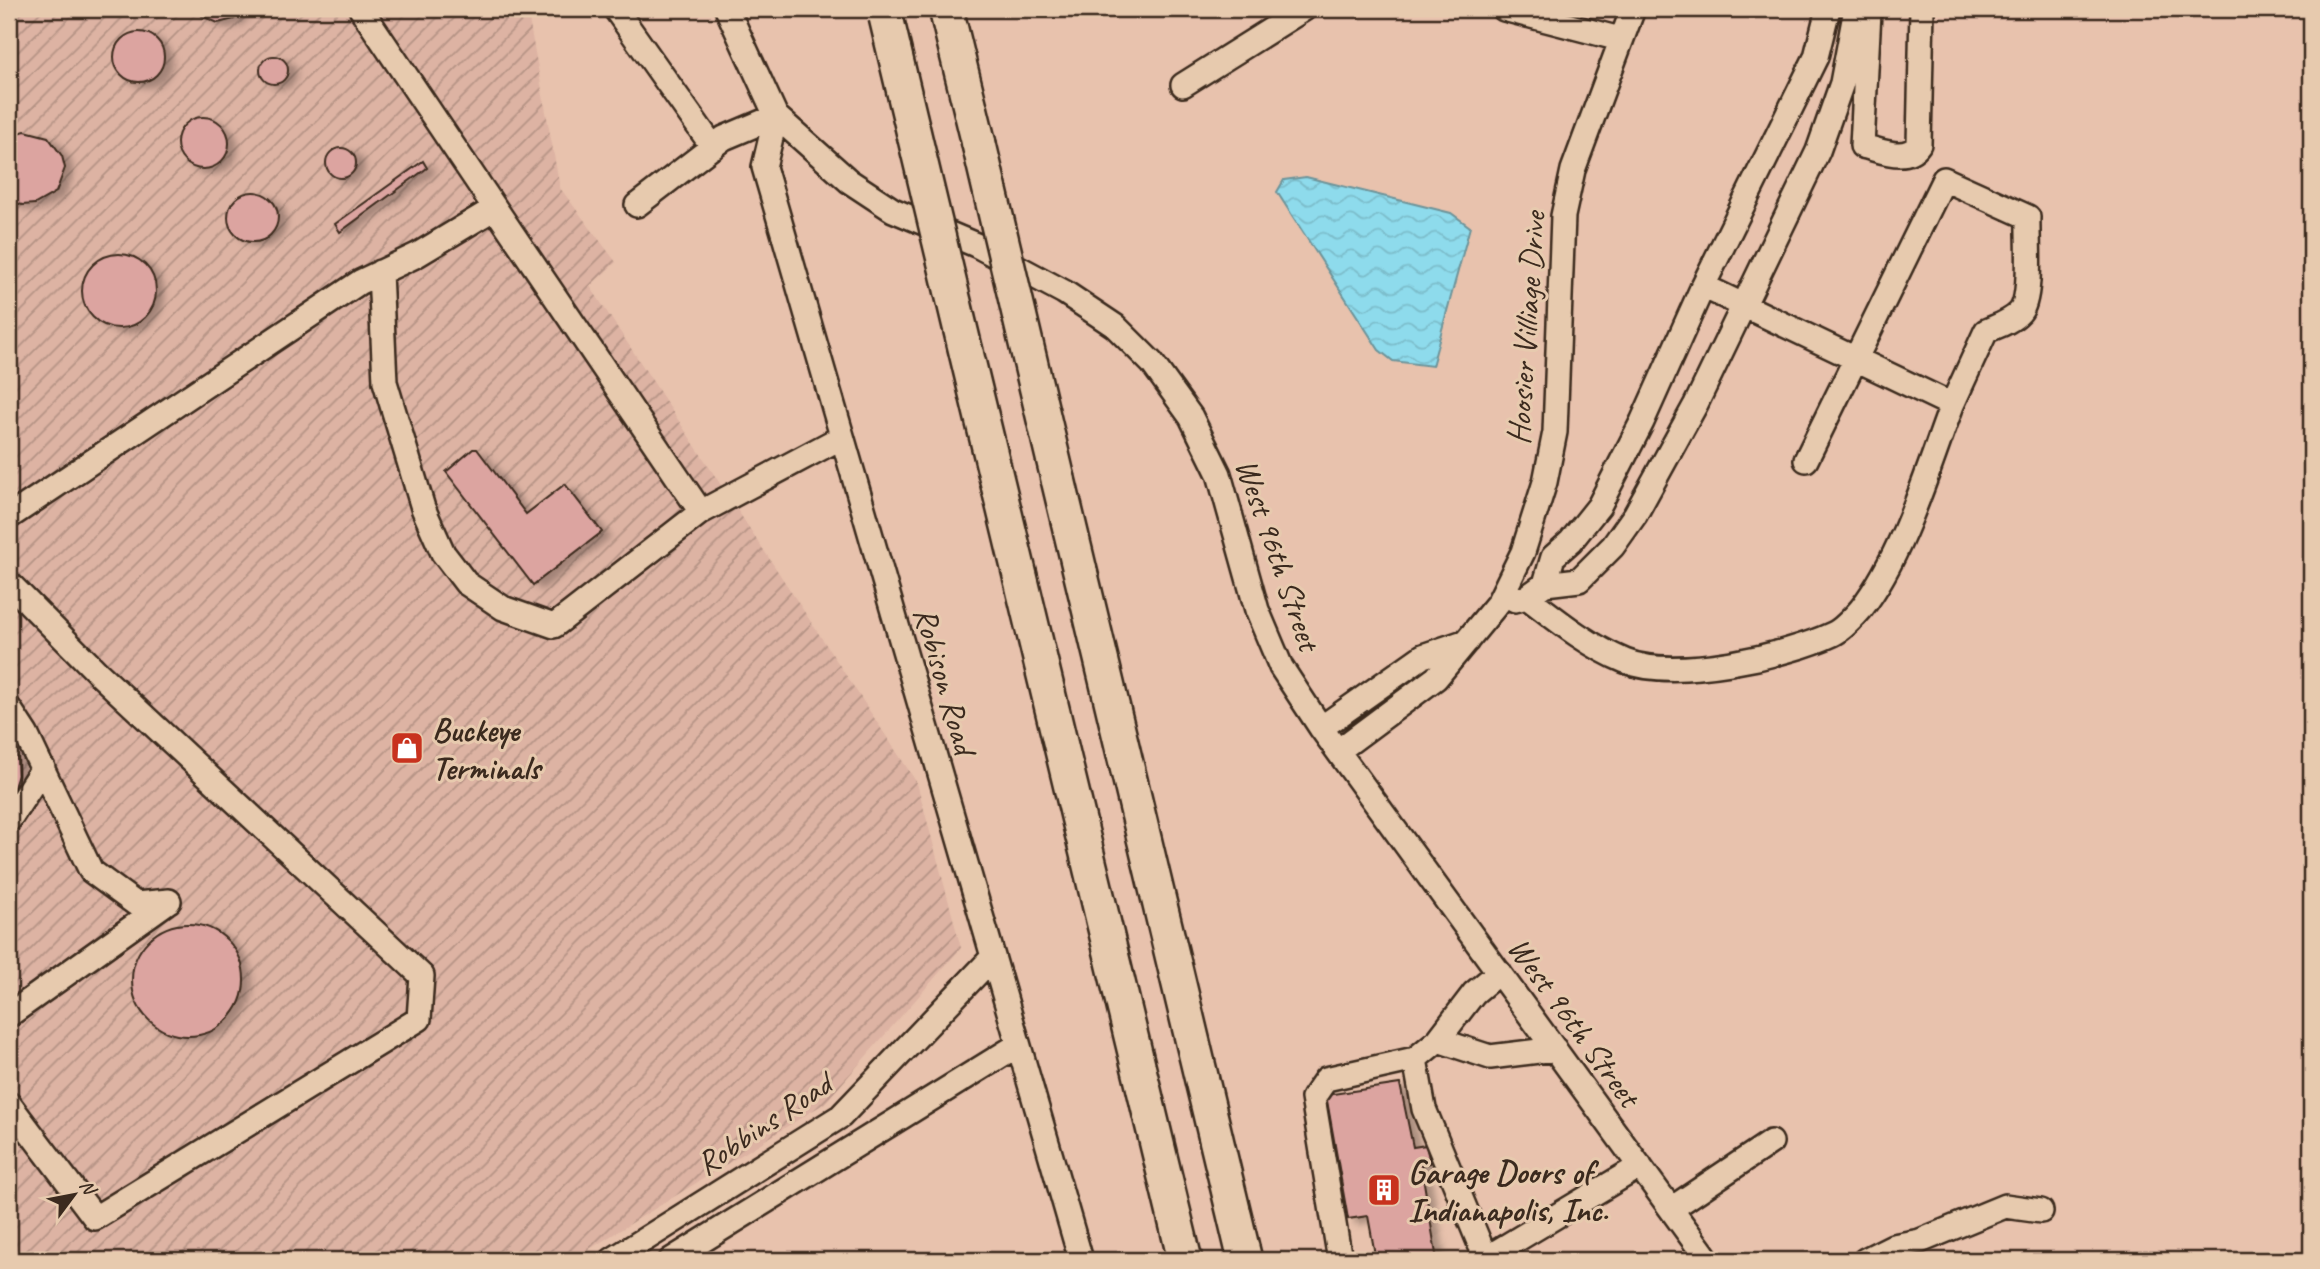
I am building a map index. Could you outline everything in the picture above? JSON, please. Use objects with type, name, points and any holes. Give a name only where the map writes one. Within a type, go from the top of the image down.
[{"type":"highway","points":[[946,9],[1245,1260]]},
{"type":"highway","points":[[885,13],[1185,1260]]},
{"type":"street","points":[[361,9],[701,512]]},
{"type":"street","name":"West 96th Street","points":[[727,9],[776,116],[849,181],[893,210],[976,245],[1064,292],[1115,326],[1152,363],[1191,417],[1219,474],[1257,610],[1281,667],[1321,728],[1709,1260]]},
{"type":"street","points":[[1183,85],[1304,9]]},
{"type":"street","points":[[1504,9],[1620,39]]},
{"type":"street","name":"Hoosier Villiage Drive","points":[[1338,751],[1436,678],[1498,603],[1523,552],[1545,482],[1555,432],[1563,216],[1573,170],[1633,9]]},
{"type":"street","points":[[1536,591],[1553,557],[1571,541],[1599,506],[1642,422],[1703,286],[1816,57],[1828,9]]},
{"type":"street","points":[[1498,603],[1579,580],[1613,546],[1635,515],[1696,404],[1818,151],[1842,83],[1856,9]]},
{"type":"street","points":[[1871,9],[1867,16],[1862,146],[1905,156],[1914,152],[1919,144],[1922,9]]},
{"type":"street","points":[[616,10],[713,147]]},
{"type":"street","points":[[637,205],[724,138],[776,116]]},
{"type":"street","name":"Robison Road","points":[[776,116],[764,167],[991,959],[1081,1260]]},
{"type":"street","points":[[1536,591],[1577,635],[1628,662],[1690,670],[1792,649],[1836,633],[1861,609],[1900,542],[1952,405],[1986,331],[2008,321],[2021,311],[2026,295],[2028,217],[1944,179],[1806,460]]},
{"type":"street","points":[[9,517],[349,289],[417,255],[495,208]]},
{"type":"street","points":[[380,272],[385,382],[423,508],[443,553],[466,583],[503,608],[554,626],[701,512],[842,437]]},
{"type":"street","points":[[1703,286],[1952,405]]},
{"type":"street","points":[[9,583],[99,674],[422,976],[419,1018],[95,1218],[9,1104]]},
{"type":"street","points":[[1321,728],[1423,656],[1466,641]]},
{"type":"street","points":[[9,708],[17,717],[43,768],[91,871],[136,904],[169,901],[9,1015]]},
{"type":"street","points":[[9,820],[43,768]]},
{"type":"street","name":"Robbins Road","points":[[612,1260],[841,1116],[991,959]]},
{"type":"street","points":[[1340,1260],[1313,1098],[1326,1079],[1415,1059],[1438,1040],[1474,993],[1499,972]]},
{"type":"street","points":[[1438,1040],[1490,1056],[1555,1049]]},
{"type":"street","points":[[671,1260],[1018,1045]]},
{"type":"street","points":[[1415,1059],[1424,1109],[1485,1259],[1640,1166]]},
{"type":"street","points":[[1671,1209],[1771,1142]]},
{"type":"street","points":[[1865,1260],[1893,1246],[1920,1241],[2005,1206],[2041,1211]]},
{"type":"shaded area","points":[[9,9],[527,9],[560,188],[616,262],[590,286],[917,783],[961,948],[825,1103],[572,1260],[9,1260]]},
{"type":"water","points":[[1306,177],[1451,213],[1470,227],[1432,366],[1393,361],[1379,350],[1277,192],[1284,180]]},
{"type":"building","points":[[197,9],[243,9],[234,19],[218,23],[202,16]]},
{"type":"building","points":[[139,32],[156,40],[164,57],[156,74],[139,82],[122,74],[114,57],[122,40]]},
{"type":"building","points":[[274,56],[284,60],[288,70],[284,80],[274,84],[264,80],[260,70],[264,60]]},
{"type":"building","points":[[203,117],[213,119],[221,125],[227,133],[227,153],[221,161],[213,167],[203,169],[193,167],[185,161],[179,153],[177,143],[179,133],[185,125],[193,119]]},
{"type":"building","points":[[25,131],[48,137],[62,156],[65,168],[56,192],[35,204],[22,205],[9,200],[9,136]]},
{"type":"building","points":[[341,148],[352,152],[356,163],[352,174],[341,178],[330,174],[326,163],[330,152]]},
{"type":"building","points":[[423,161],[427,168],[340,232],[335,224]]},
{"type":"building","points":[[253,192],[271,199],[278,217],[271,235],[253,242],[235,235],[228,217],[235,199]]},
{"type":"building","points":[[119,254],[133,257],[145,265],[153,277],[156,291],[153,305],[145,317],[133,325],[119,328],[105,325],[93,317],[85,305],[82,291],[85,277],[93,265],[105,257]]},
{"type":"building","points":[[473,449],[477,449],[526,514],[565,484],[602,532],[533,585],[446,472]]},
{"type":"building","points":[[9,740],[17,757],[18,775],[9,802]]},
{"type":"building","points":[[188,924],[210,928],[228,940],[240,958],[244,980],[240,1002],[228,1020],[210,1032],[188,1036],[166,1032],[148,1020],[136,1002],[132,980],[136,958],[148,940],[166,928]]},
{"type":"building","name":"Garage Doors of Indianapolis, Inc.","points":[[1400,1084],[1413,1147],[1426,1145],[1430,1163],[1421,1165],[1437,1260],[1376,1260],[1368,1216],[1348,1219],[1326,1095]]},
{"type":"place","name":"Buckeye Terminals","points":[[407,748]]},
{"type":"place","name":"Garage Doors of Indianapolis, Inc.","points":[[1384,1190]]}]
